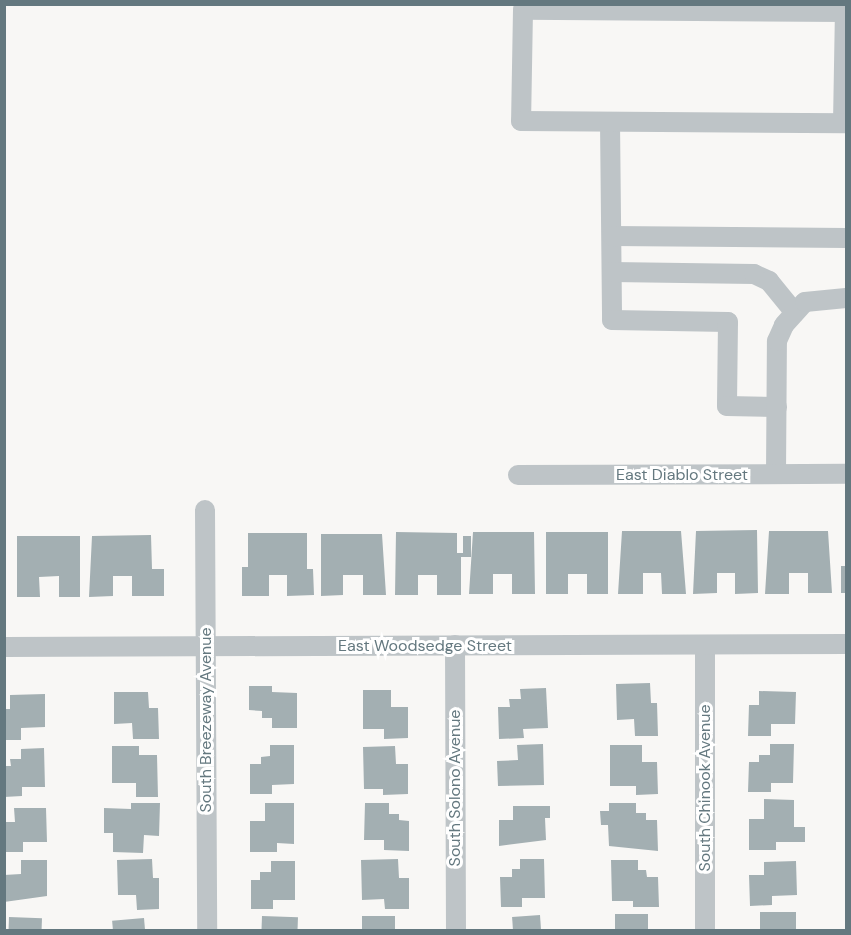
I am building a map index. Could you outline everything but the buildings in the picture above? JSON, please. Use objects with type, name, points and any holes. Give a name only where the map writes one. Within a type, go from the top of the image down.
[{"type":"street","points":[[523,10],[845,12],[845,123],[521,121],[523,10]]},
{"type":"street","points":[[610,122],[612,320],[728,322],[727,406],[777,407]]},
{"type":"street","points":[[612,236],[846,238]]},
{"type":"street","points":[[612,272],[754,274],[769,281],[795,313]]},
{"type":"street","points":[[776,474],[777,341],[805,302],[846,298]]},
{"type":"street","name":"East Diablo Street","points":[[518,475],[846,474]]},
{"type":"street","name":"South Breezeway Avenue","points":[[205,510],[207,930]]},
{"type":"street","name":"East Woodsedge Street","points":[[4,647],[846,644]]},
{"type":"street","name":"South Solono Avenue","points":[[455,645],[456,930]]},
{"type":"street","name":"South Chinook Avenue","points":[[705,645],[705,930]]}]
